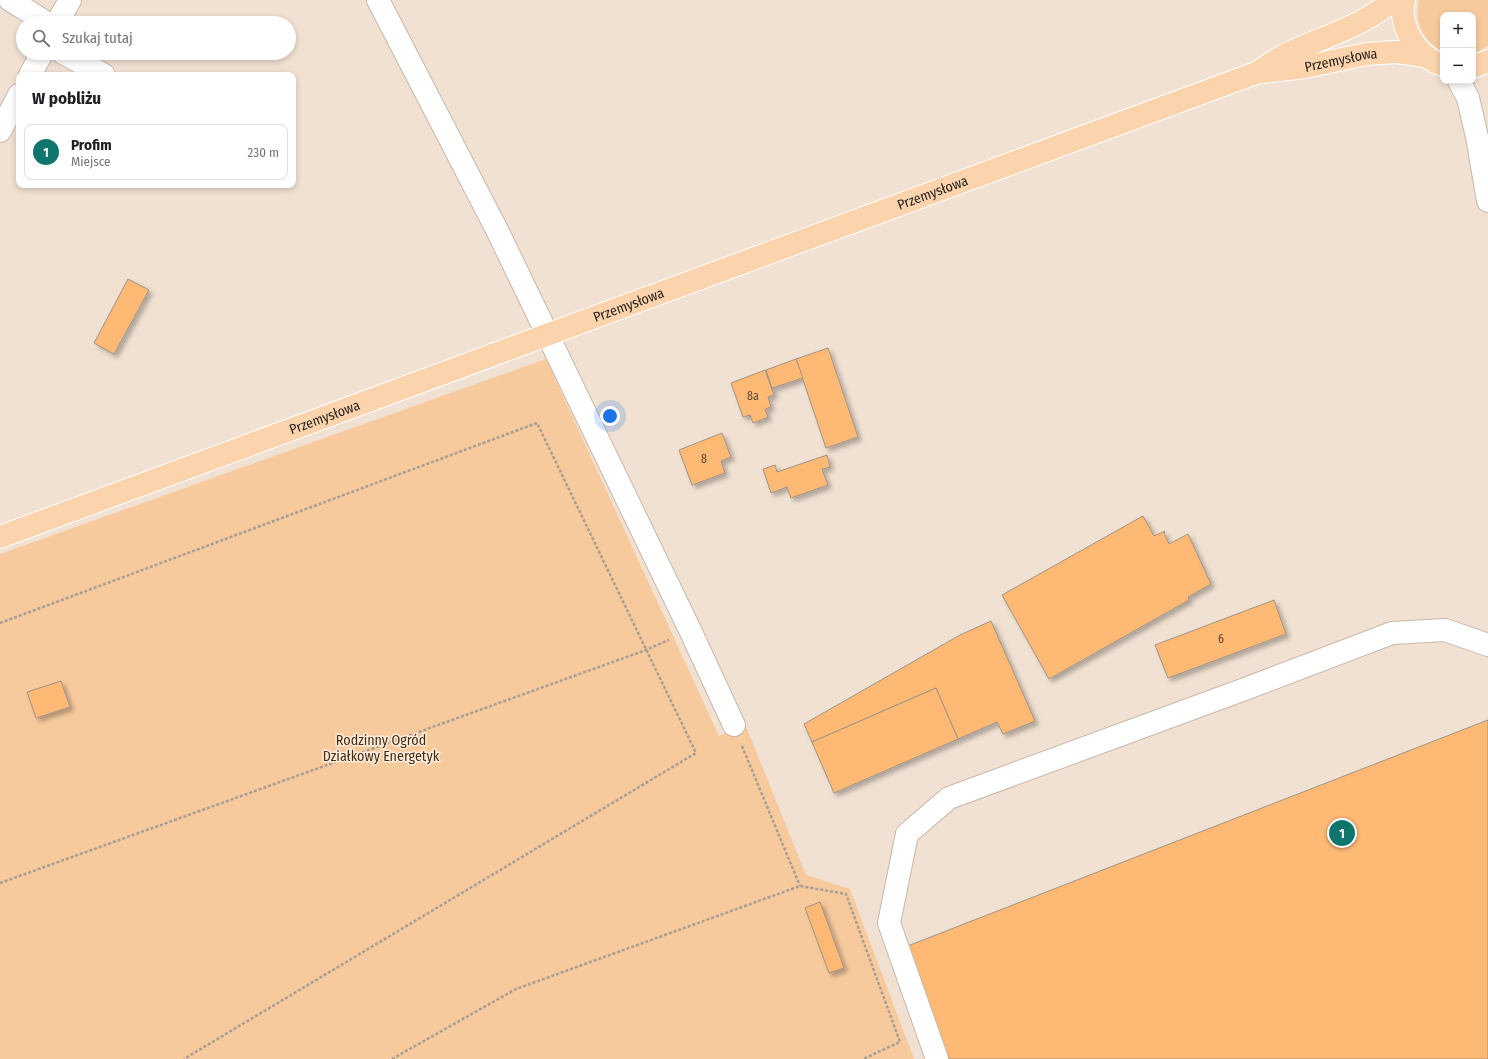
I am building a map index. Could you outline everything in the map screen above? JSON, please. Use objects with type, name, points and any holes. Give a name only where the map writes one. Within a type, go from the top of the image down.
[{"type":"main road","name":"Przemysłowa","points":[[0,537],[1256,73],[1289,52],[1353,26],[1382,10],[1392,0]]},
{"type":"main road","points":[[1404,0],[1403,16],[1406,31],[1414,44],[1434,61]]},
{"type":"main road","name":"Przemysłowa","points":[[1256,73],[1304,67],[1366,54],[1396,52],[1434,61]]},
{"type":"main road","points":[[1476,66],[1488,61]]},
{"type":"street","points":[[10,0],[36,16]]},
{"type":"street","points":[[61,16],[70,0]]},
{"type":"street","points":[[378,0],[497,230],[690,630],[734,725]]},
{"type":"street","points":[[32,72],[38,60]]},
{"type":"street","points":[[75,60],[96,72]]},
{"type":"street","points":[[1461,84],[1468,98],[1477,137],[1488,201]]},
{"type":"street","points":[[0,131],[16,102]]},
{"type":"street","points":[[937,1059],[889,923],[907,834],[949,798],[1238,692],[1392,633],[1445,630],[1488,645]]},
{"type":"path","points":[[0,623],[537,423],[696,753],[184,1059]]},
{"type":"path","points":[[0,883],[646,650],[690,630]]},
{"type":"path","points":[[734,725],[800,886]]},
{"type":"path","points":[[392,1059],[516,989],[800,886],[846,894],[900,1042],[863,1059]]},
{"type":"green space","points":[[1419,0],[1488,0],[1488,45],[1476,52],[1476,12],[1440,12],[1440,49],[1425,36],[1419,23]]},
{"type":"green space","name":"Rodzinny Ogród Działkowy Energetyk","points":[[546,359],[719,736],[745,724],[806,875],[850,889],[914,1059],[0,1059],[0,554]]},
{"type":"building","points":[[128,279],[149,290],[114,354],[94,343]]},
{"type":"building","points":[[828,348],[858,437],[826,448],[796,359]]},
{"type":"building","points":[[796,359],[803,378],[772,388],[766,370]]},
{"type":"building","points":[[765,370],[774,395],[768,397],[771,407],[765,409],[768,417],[753,423],[750,415],[743,417],[731,383]]},
{"type":"building","points":[[722,433],[731,457],[721,461],[725,473],[692,485],[679,450]]},
{"type":"building","points":[[827,455],[830,467],[822,469],[828,485],[791,498],[787,487],[771,493],[763,469],[775,465],[777,472]]},
{"type":"building","points":[[1143,516],[1154,536],[1165,531],[1164,533],[1169,544],[1188,534],[1211,584],[1188,597],[1189,600],[1049,679],[1002,595]]},
{"type":"building","points":[[1274,600],[1286,634],[1168,678],[1155,645]]},
{"type":"building","points":[[991,621],[1035,721],[1003,734],[997,722],[958,739],[936,688],[812,742],[804,724],[960,635]]},
{"type":"building","points":[[61,681],[70,707],[36,718],[27,692]]},
{"type":"building","points":[[936,688],[958,739],[834,793],[812,742]]},
{"type":"building","points":[[1488,720],[1488,1059],[949,1059],[905,947]]},
{"type":"building","points":[[820,902],[844,968],[829,973],[805,908]]},
{"type":"place","name":"Profim","points":[[1342,833]]}]
